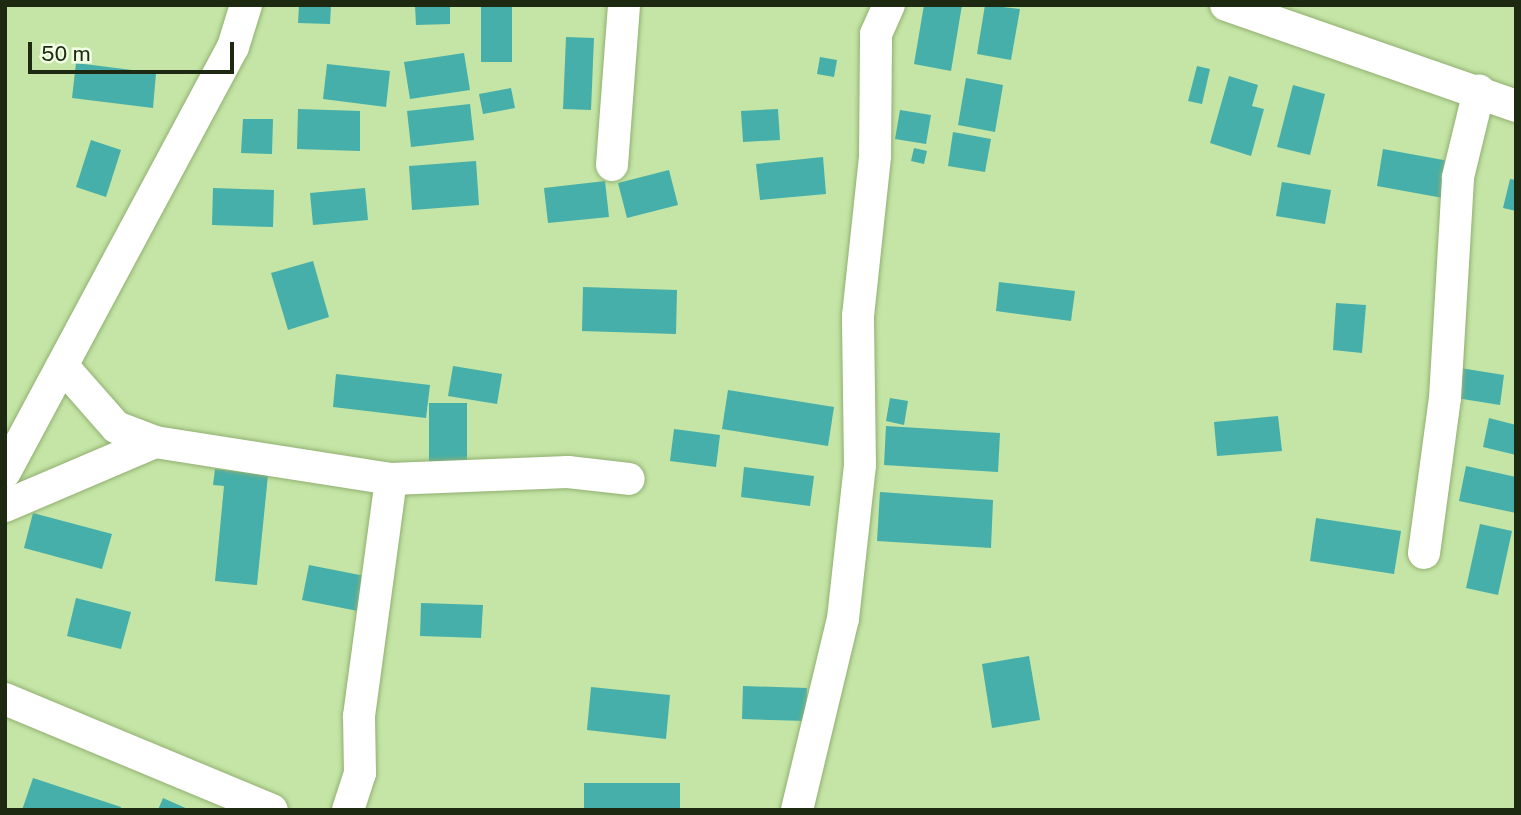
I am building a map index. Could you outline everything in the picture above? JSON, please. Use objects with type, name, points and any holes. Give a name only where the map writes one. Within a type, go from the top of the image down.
[{"type":"street","points":[[5,472],[66,370],[233,47],[246,5]]},
{"type":"street","points":[[612,165],[624,5]]},
{"type":"street","points":[[797,810],[843,619],[860,465],[858,316],[875,156],[873,20],[889,5]]},
{"type":"street","points":[[1226,5],[1516,107]]},
{"type":"street","points":[[1424,552],[1445,398],[1458,177],[1479,92]]},
{"type":"street","points":[[66,370],[116,427],[155,442],[391,479],[568,472],[629,479]]},
{"type":"street","points":[[5,506],[155,442]]},
{"type":"street","points":[[348,810],[359,773],[359,716],[391,479]]},
{"type":"street","points":[[5,699],[272,810]]},
{"type":"building","points":[[299,5],[331,5],[330,24],[298,23]]},
{"type":"building","points":[[415,5],[450,5],[450,24],[416,25]]},
{"type":"building","points":[[481,5],[512,5],[512,62],[481,62]]},
{"type":"building","points":[[924,5],[962,5],[951,71],[914,64]]},
{"type":"building","points":[[985,5],[1020,9],[1011,60],[977,54]]},
{"type":"building","points":[[566,37],[594,38],[591,110],[563,109]]},
{"type":"building","points":[[464,53],[470,90],[410,99],[404,62]]},
{"type":"building","points":[[820,57],[837,60],[834,77],[817,74]]},
{"type":"building","points":[[76,63],[156,73],[153,108],[72,98]]},
{"type":"building","points":[[327,64],[390,71],[386,107],[323,99]]},
{"type":"building","points":[[1197,66],[1210,69],[1202,104],[1188,101]]},
{"type":"building","points":[[1229,76],[1258,85],[1252,106],[1264,109],[1251,156],[1210,143]]},
{"type":"building","points":[[966,78],[1003,85],[995,132],[958,125]]},
{"type":"building","points":[[1293,85],[1325,94],[1310,155],[1277,147]]},
{"type":"building","points":[[511,88],[515,108],[483,114],[479,94]]},
{"type":"building","points":[[470,104],[474,140],[411,147],[407,111]]},
{"type":"building","points":[[298,109],[360,111],[360,151],[297,149]]},
{"type":"building","points":[[778,109],[780,140],[743,142],[741,111]]},
{"type":"building","points":[[900,110],[931,115],[926,144],[895,139]]},
{"type":"building","points":[[243,119],[273,119],[272,154],[241,153]]},
{"type":"building","points":[[953,132],[991,139],[985,172],[948,166]]},
{"type":"building","points":[[91,140],[121,150],[106,197],[76,187]]},
{"type":"building","points":[[914,148],[927,151],[924,164],[911,161]]},
{"type":"building","points":[[1383,149],[1449,161],[1443,198],[1377,186]]},
{"type":"building","points":[[823,157],[826,194],[760,200],[756,164]]},
{"type":"building","points":[[476,161],[479,205],[412,210],[409,166]]},
{"type":"building","points":[[669,170],[678,205],[627,218],[618,183]]},
{"type":"building","points":[[1510,179],[1516,180],[1516,211],[1503,208]]},
{"type":"building","points":[[605,181],[609,217],[548,223],[544,188]]},
{"type":"building","points":[[1282,182],[1331,190],[1325,224],[1276,216]]},
{"type":"building","points":[[213,188],[274,190],[273,227],[212,225]]},
{"type":"building","points":[[365,188],[368,220],[313,225],[310,193]]},
{"type":"building","points":[[313,261],[329,317],[288,330],[271,273]]},
{"type":"building","points":[[999,282],[1075,291],[1071,321],[996,311]]},
{"type":"building","points":[[583,287],[677,290],[676,334],[582,331]]},
{"type":"building","points":[[1336,303],[1366,305],[1362,353],[1333,350]]},
{"type":"building","points":[[453,366],[502,374],[497,404],[448,396]]},
{"type":"building","points":[[1454,367],[1504,375],[1500,405],[1450,397]]},
{"type":"building","points":[[336,374],[430,385],[426,418],[333,407]]},
{"type":"building","points":[[728,390],[834,407],[828,446],[722,429]]},
{"type":"building","points":[[890,398],[908,401],[904,425],[886,421]]},
{"type":"building","points":[[429,403],[467,403],[467,467],[429,467]]},
{"type":"building","points":[[1278,416],[1282,451],[1217,456],[1214,422]]},
{"type":"building","points":[[1489,418],[1516,425],[1516,455],[1483,447]]},
{"type":"building","points":[[886,426],[1000,433],[998,472],[884,465]]},
{"type":"building","points":[[674,429],[720,435],[716,467],[670,461]]},
{"type":"building","points":[[1466,466],[1516,477],[1516,513],[1459,501]]},
{"type":"building","points":[[744,467],[814,476],[810,506],[741,497]]},
{"type":"building","points":[[215,469],[268,475],[257,585],[215,581],[224,486],[213,485]]},
{"type":"building","points":[[880,492],[993,500],[991,548],[877,541]]},
{"type":"building","points":[[33,513],[112,534],[102,569],[24,548]]},
{"type":"building","points":[[1316,518],[1401,531],[1394,574],[1310,561]]},
{"type":"building","points":[[1480,524],[1512,531],[1498,595],[1466,588]]},
{"type":"building","points":[[309,565],[370,577],[363,612],[302,600]]},
{"type":"building","points":[[76,598],[131,612],[121,649],[67,636]]},
{"type":"building","points":[[421,603],[483,605],[481,638],[420,636]]},
{"type":"building","points":[[1029,656],[1040,720],[992,728],[982,664]]},
{"type":"building","points":[[743,686],[807,688],[806,721],[742,719]]},
{"type":"building","points":[[591,687],[670,695],[666,739],[587,730]]},
{"type":"building","points":[[33,778],[121,807],[120,810],[22,810]]},
{"type":"building","points":[[584,783],[680,783],[680,810],[584,810]]},
{"type":"building","points":[[163,798],[190,810],[158,810]]}]
